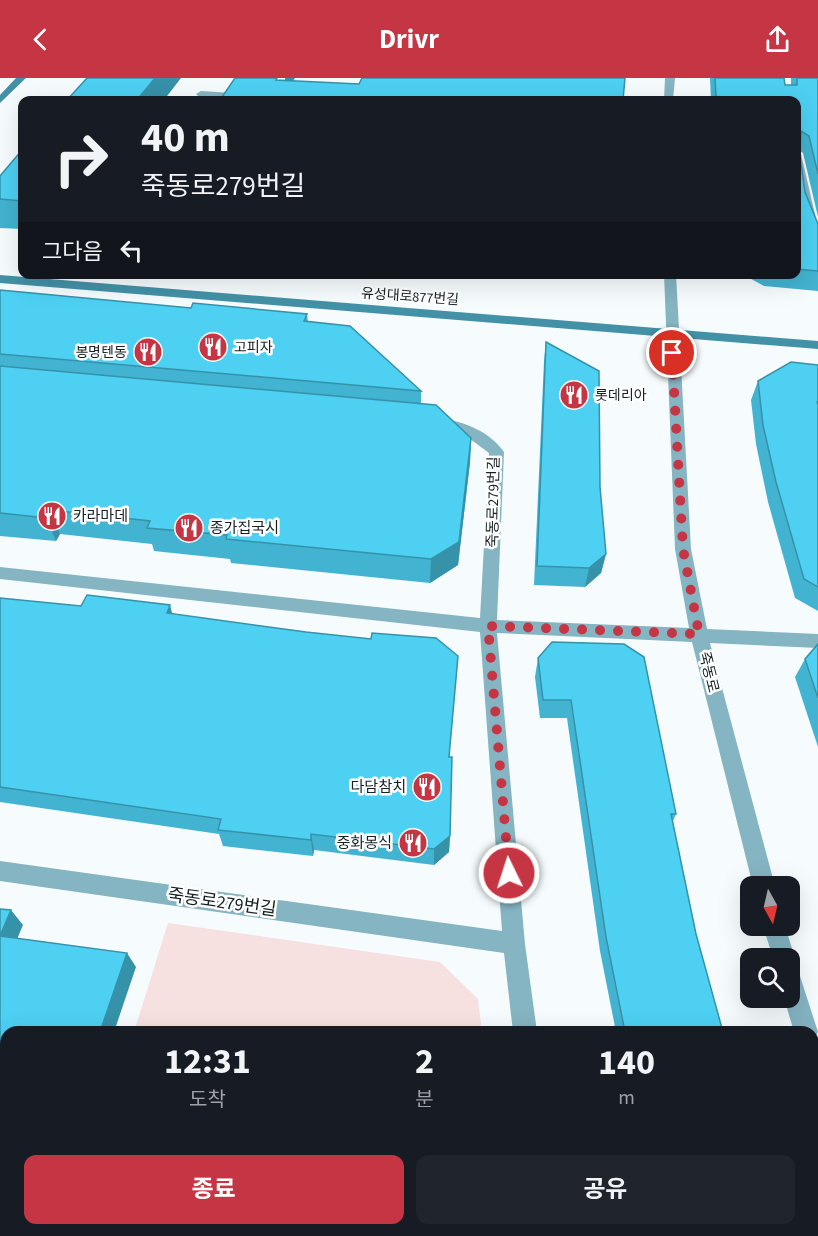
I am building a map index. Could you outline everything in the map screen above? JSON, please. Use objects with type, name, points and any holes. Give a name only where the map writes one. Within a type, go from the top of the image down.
[{"type":"street","points":[[0,100],[21,78]]},
{"type":"street","points":[[669,96],[670,78]]},
{"type":"street","points":[[201,93],[245,96]]},
{"type":"street","points":[[801,176],[813,230],[818,240]]},
{"type":"street","name":"유성대로877번길","points":[[0,279],[671,331],[818,345]]},
{"type":"street","name":"죽동로","points":[[670,279],[683,549],[699,634],[761,876]]},
{"type":"street","name":"죽동로279번길","points":[[411,420],[456,424],[480,436],[497,452],[488,626],[514,944],[524,1026]]},
{"type":"street","points":[[0,573],[488,626],[818,641]]},
{"type":"street","name":"죽동로279번길","points":[[0,871],[514,944]]},
{"type":"street","points":[[799,1008],[804,1026]]},
{"type":"shaded area","points":[[168,923],[440,962],[478,999],[481,1026],[136,1026]]},
{"type":"building","points":[[87,78],[155,78],[140,96],[71,96]]},
{"type":"building","points":[[235,78],[277,78],[276,80],[359,84],[362,78],[625,78],[623,96],[223,96]]},
{"type":"building","points":[[715,78],[784,78],[785,85],[797,85],[797,78],[818,78],[818,174],[809,136],[801,131],[801,96],[716,96]]},
{"type":"building","points":[[18,155],[18,201],[0,199],[0,176]]},
{"type":"building","points":[[801,163],[805,192],[818,224],[818,271],[801,269]]},
{"type":"building","points":[[0,290],[191,308],[193,303],[307,314],[304,321],[350,326],[421,391],[0,354]]},
{"type":"building","points":[[546,342],[599,371],[600,487],[606,554],[589,568],[537,566]]},
{"type":"building","points":[[791,362],[818,365],[818,587],[804,579],[776,482],[763,425],[758,381]]},
{"type":"building","points":[[0,366],[436,405],[471,438],[459,542],[431,559],[226,539],[227,535],[147,528],[150,521],[51,510],[47,518],[0,513]]},
{"type":"building","points":[[87,595],[170,605],[167,613],[306,632],[371,639],[372,633],[436,638],[458,656],[449,757],[452,757],[450,836],[434,849],[311,834],[311,840],[218,830],[221,819],[0,787],[0,598],[81,606]]},
{"type":"building","points":[[552,642],[624,644],[644,657],[676,814],[671,814],[696,934],[721,1026],[624,1026],[606,937],[571,700],[543,700],[538,658]]},
{"type":"building","points":[[818,644],[818,698],[805,659]]},
{"type":"building","points":[[0,909],[11,910],[0,936]]},
{"type":"building","points":[[0,936],[127,953],[102,1026],[0,1026]]},
{"type":"place","name":"고피자","points":[[213,347]]},
{"type":"place","name":"봉명텐동","points":[[148,352]]},
{"type":"place","name":"롯데리아","points":[[574,395]]},
{"type":"place","name":"카라마데","points":[[52,516]]},
{"type":"place","name":"종가집국시","points":[[189,528]]},
{"type":"place","name":"다담참치","points":[[427,787]]},
{"type":"place","name":"중화몽식","points":[[413,843]]},
{"type":"route","points":[[509,873],[488,626],[699,634],[683,549],[672,353]]}]
